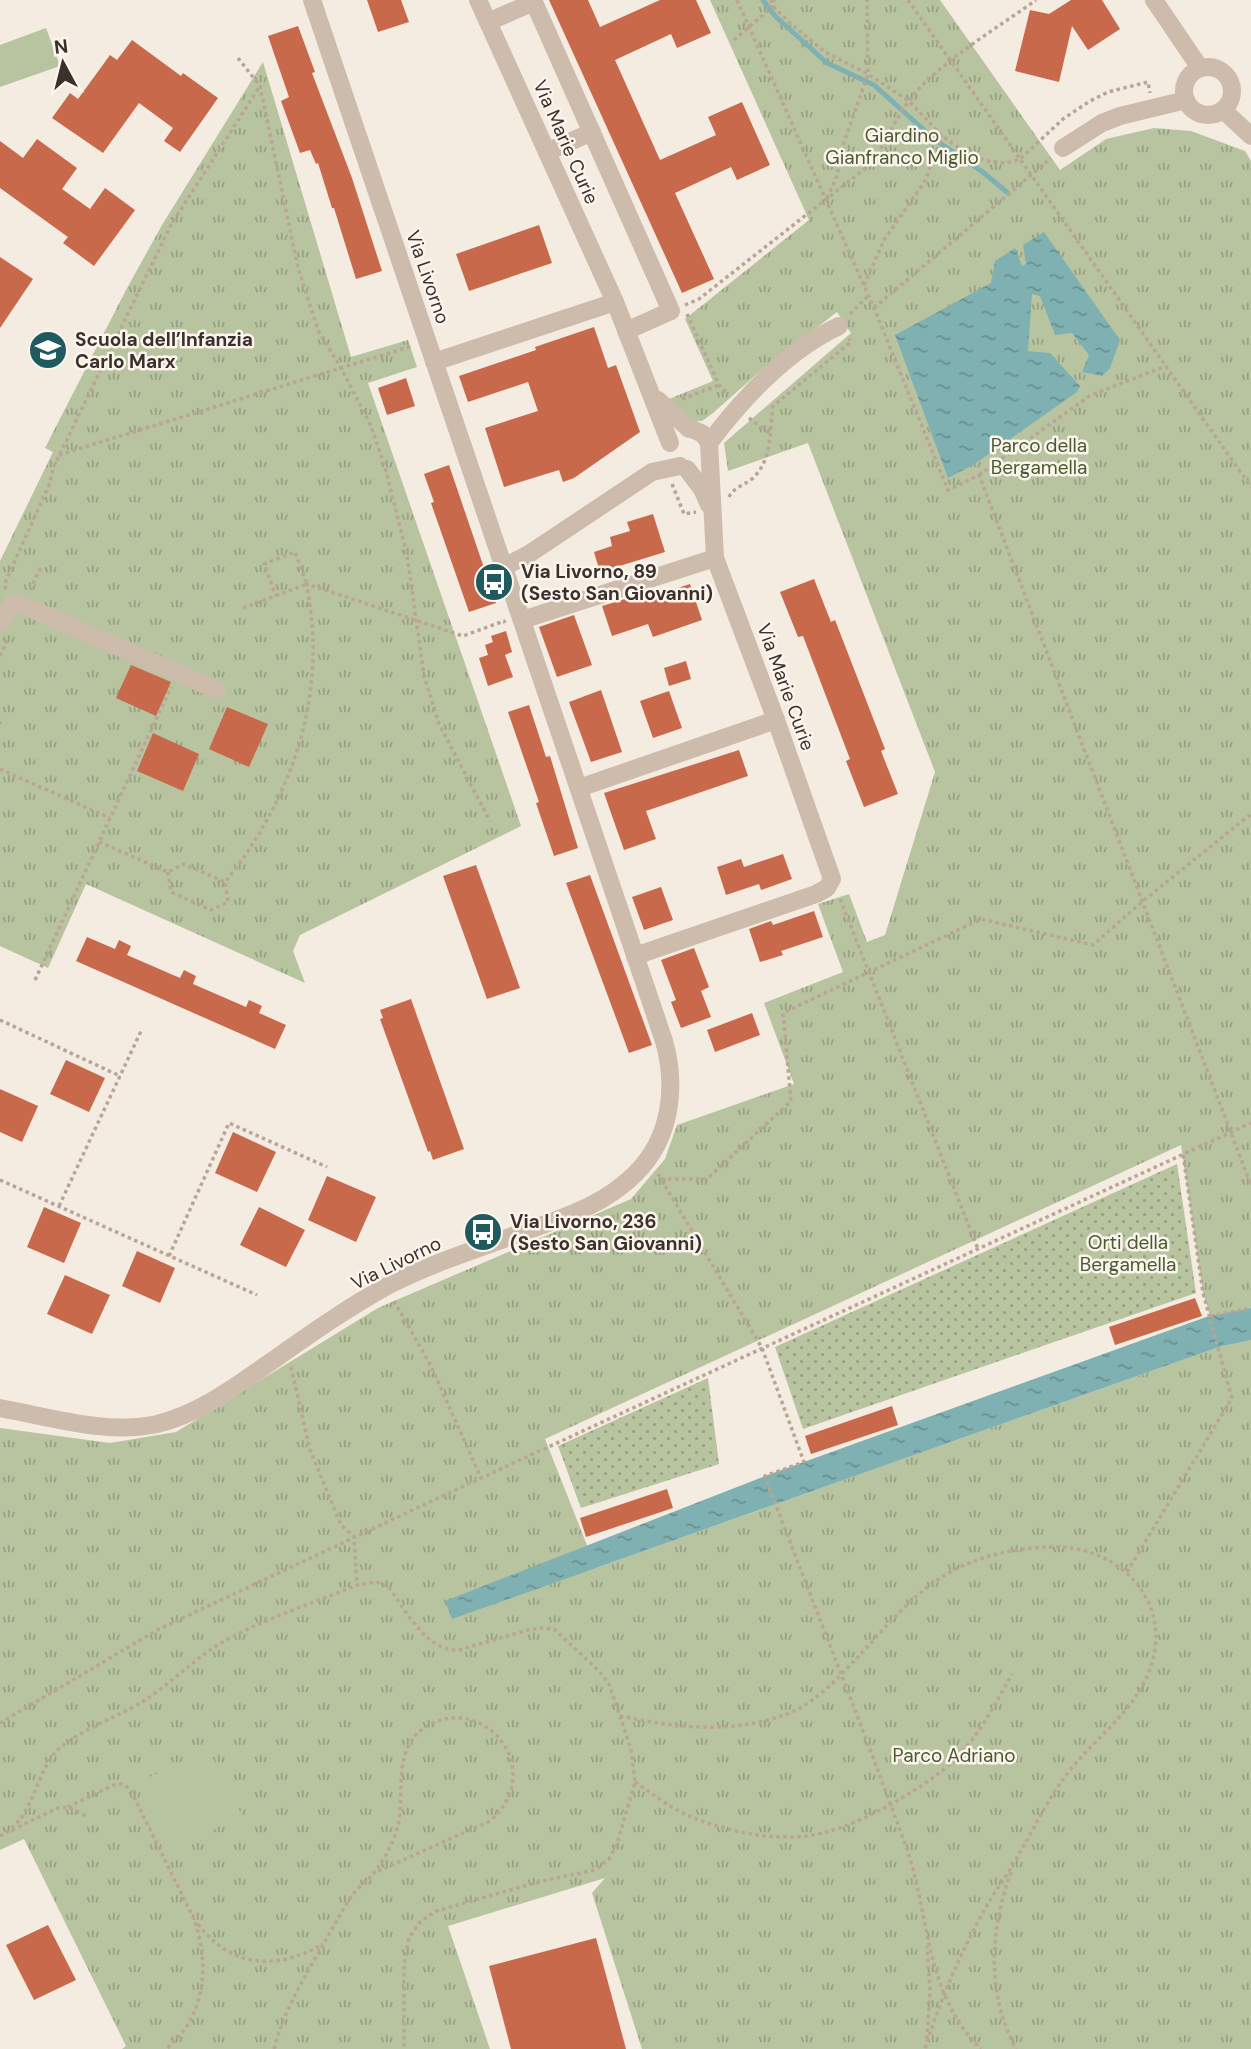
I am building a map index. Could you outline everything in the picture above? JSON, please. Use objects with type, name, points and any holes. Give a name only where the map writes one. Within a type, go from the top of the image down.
[{"type":"street","name":"Via Livorno","points":[[0,1408],[106,1426],[153,1424],[181,1417],[203,1406],[386,1287],[432,1265],[583,1210],[621,1187],[648,1159],[661,1138],[665,1124],[671,1078],[664,1041],[312,0]]},
{"type":"street","name":"Via Marie Curie","points":[[478,0],[615,302],[670,445]]},
{"type":"street","points":[[1154,0],[1200,68]]},
{"type":"street","points":[[488,22],[534,1],[671,311],[626,331]]},
{"type":"street","points":[[1200,68],[1215,68],[1227,76],[1232,90],[1223,110],[1210,115],[1190,107],[1186,100],[1185,85],[1193,72],[1200,68]]},
{"type":"street","points":[[1063,148],[1102,123],[1140,110],[1186,100]]},
{"type":"street","points":[[1223,110],[1251,136]]},
{"type":"street","points":[[547,152],[592,132]]},
{"type":"street","points":[[435,362],[615,302]]},
{"type":"street","points":[[504,567],[529,554],[652,472],[677,433],[708,425],[738,405],[765,379],[821,334],[839,326]]},
{"type":"street","name":"Via Marie Curie","points":[[651,392],[690,429]]},
{"type":"street","points":[[652,472],[679,471],[704,463],[709,447],[738,405]]},
{"type":"street","points":[[690,429],[703,434],[709,447]]},
{"type":"street","points":[[670,445],[672,458],[679,471]]},
{"type":"street","name":"Via Marie Curie","points":[[709,447],[715,558],[832,879]]},
{"type":"street","name":"Via Marie Curie","points":[[679,471],[702,489],[711,508]]},
{"type":"street","points":[[524,627],[715,558]]},
{"type":"street","points":[[0,623],[12,604],[22,605],[217,690]]},
{"type":"street","points":[[579,788],[776,720]]},
{"type":"street","points":[[635,956],[816,894],[827,888],[832,879]]},
{"type":"path","points":[[737,0],[874,307],[948,490],[979,475],[1091,395],[1166,366]]},
{"type":"path","points":[[773,0],[773,6],[825,52],[868,74],[909,101],[942,136],[968,154],[986,161],[1006,163],[1020,159],[1063,119],[1108,92],[1148,82],[1150,96],[1160,91]]},
{"type":"path","points":[[826,200],[837,176],[842,145],[868,74],[867,0]]},
{"type":"path","points":[[908,0],[1251,487]]},
{"type":"path","points":[[738,405],[719,384],[683,306],[699,299],[871,164],[884,147],[909,101],[928,79],[1035,0]]},
{"type":"path","points":[[734,40],[773,6]]},
{"type":"path","points":[[238,58],[260,86],[301,280],[318,330],[371,426],[385,467],[407,555],[424,676],[439,724],[490,821]]},
{"type":"path","points":[[12,604],[5,585],[49,485],[54,466],[171,225],[260,86]]},
{"type":"path","points":[[863,285],[884,240],[925,181],[942,136]]},
{"type":"path","points":[[874,307],[1063,148]]},
{"type":"path","points":[[679,471],[684,514],[724,506],[731,492],[753,478],[762,466],[767,454],[773,406],[851,342],[839,326],[868,296]]},
{"type":"path","points":[[60,454],[427,341]]},
{"type":"path","points":[[673,402],[719,384]]},
{"type":"path","points":[[979,475],[1251,1185]]},
{"type":"path","points":[[167,872],[171,892],[211,910],[228,902],[225,882],[243,860],[288,780],[302,740],[310,698],[313,655],[307,584],[295,552],[264,564],[276,596]]},
{"type":"path","points":[[243,607],[307,584],[463,636],[504,621],[510,639],[524,627]]},
{"type":"path","points":[[35,980],[178,673]]},
{"type":"path","points":[[0,769],[110,818]]},
{"type":"path","points":[[661,1179],[707,1179],[791,1101],[783,1013],[981,919],[1093,945],[1251,814]]},
{"type":"path","points":[[99,842],[167,872],[184,864],[225,882]]},
{"type":"path","points":[[832,879],[978,1249]]},
{"type":"path","points":[[0,1020],[120,1076]]},
{"type":"path","points":[[59,1206],[142,1029]]},
{"type":"path","points":[[169,1256],[229,1123],[327,1167]]},
{"type":"path","points":[[0,1723],[159,1629],[1251,1123]]},
{"type":"path","points":[[1127,1572],[1232,1398],[1203,1293],[1183,1154]]},
{"type":"path","points":[[648,1159],[762,1348],[804,1462],[765,1476],[891,1804],[912,1868],[926,1933],[945,1997],[957,2023],[981,2049]]},
{"type":"path","points":[[0,1180],[257,1295]]},
{"type":"path","points":[[386,1287],[431,1366],[481,1478]]},
{"type":"path","points":[[1209,1316],[1251,1308]]},
{"type":"path","points":[[284,1352],[293,1370],[310,1450],[341,1525],[354,1537],[357,1585]]},
{"type":"path","points":[[620,1716],[689,1728],[766,1720],[795,1710],[841,1675],[929,1585],[964,1566],[995,1554],[1030,1547],[1072,1547],[1103,1558],[1127,1572],[1141,1588],[1151,1610],[1155,1636],[1153,1659],[1145,1685],[1130,1707],[1068,1773],[1040,1815],[985,1908],[926,2047]]},
{"type":"path","points":[[10,1831],[26,1811],[51,1756],[64,1744],[145,1700],[194,1661],[229,1639],[357,1585],[376,1582],[388,1586],[436,1646],[449,1651],[528,1630],[554,1629],[609,1684],[631,1749],[635,1782],[617,1844],[609,1859],[595,1870],[542,1881],[436,1911],[420,1922],[409,1938],[404,1963],[404,2049]]},
{"type":"path","points":[[635,1782],[687,1815],[716,1826],[751,1833],[788,1836],[824,1833],[856,1822],[922,1787],[953,1762],[978,1733],[1012,1674]]},
{"type":"path","points":[[274,2049],[297,1989],[351,1896],[374,1873],[387,1852],[401,1811],[403,1757],[414,1738],[429,1725],[449,1719],[465,1719],[481,1724],[497,1735],[508,1750],[513,1766],[513,1782],[501,1811],[490,1821],[374,1873]]},
{"type":"path","points":[[0,1836],[114,1785],[122,1784],[130,1789],[194,1919],[202,1941],[204,1980],[198,2003],[188,2024],[166,2049]]},
{"type":"path","points":[[68,1807],[88,1817]]},
{"type":"path","points":[[1013,1864],[998,1916],[994,1984],[1000,2014],[1016,2049]]},
{"type":"path","points":[[194,1919],[208,1938],[224,1950],[261,1962],[283,1961],[304,1955],[325,1943]]},
{"type":"path","points":[[926,1933],[930,1990],[926,2047]]},
{"type":"green space","points":[[710,0],[940,0],[1060,170],[1106,139],[1154,128],[1191,131],[1245,151],[1251,161],[1251,1308],[1210,1316],[1203,1293],[1181,1145],[545,1439],[596,1568],[1219,1347],[1251,1340],[1251,2049],[642,2049],[592,1893],[605,1878],[448,1926],[490,2049],[122,2049],[126,2046],[24,1839],[0,1850],[0,1428],[110,1443],[176,1432],[378,1308],[631,1199],[665,1159],[677,1125],[794,1084],[764,1003],[843,972],[818,904],[849,894],[867,942],[885,935],[935,772],[808,443],[728,471],[724,443],[851,333],[837,312],[702,421],[690,421],[669,399],[713,381],[685,319],[809,220]]},
{"type":"green space","points":[[46,28],[60,66],[0,87],[0,45]]},
{"type":"green space","points":[[263,62],[351,357],[408,340],[417,367],[368,383],[521,826],[300,935],[293,951],[305,983],[86,884],[48,968],[0,946],[0,561],[53,452],[45,448],[126,290],[162,225]]},
{"type":"green space","name":"Orti della Bergamella","points":[[1177,1164],[1196,1293],[803,1429],[775,1347]]},
{"type":"green space","points":[[708,1378],[719,1464],[581,1508],[558,1446]]},
{"type":"green space","points":[[208,1748],[242,1815],[169,1852],[136,1784]]},
{"type":"water","points":[[1044,232],[1120,340],[1110,368],[1102,376],[1082,372],[1089,355],[1072,333],[1055,335],[1040,296],[1032,294],[1028,351],[1050,353],[1080,386],[1077,392],[973,465],[948,478],[895,335],[991,283],[995,261],[1015,248],[1022,266],[1026,264],[1023,245]]},
{"type":"water","points":[[1251,1308],[1251,1340],[1219,1347],[452,1619],[445,1601],[765,1476],[1209,1316]]},
{"type":"building","points":[[367,0],[401,0],[409,22],[378,32]]},
{"type":"building","points":[[549,0],[588,0],[600,27],[660,0],[696,0],[711,33],[677,48],[671,34],[615,60],[660,160],[716,135],[708,117],[742,102],[770,165],[737,180],[731,167],[675,193],[714,279],[682,293]]},
{"type":"building","points":[[1071,0],[1102,0],[1120,29],[1088,50],[1072,26],[1059,82],[1015,71],[1030,10],[1049,14]]},
{"type":"building","points":[[298,26],[382,271],[356,279],[318,163],[316,164],[310,150],[300,153],[281,101],[289,97],[268,36]]},
{"type":"building","points":[[132,40],[181,76],[183,73],[218,98],[180,152],[164,141],[173,128],[139,103],[103,153],[52,118],[70,93],[78,99],[110,55],[117,60]]},
{"type":"building","points":[[37,139],[77,168],[62,189],[90,209],[105,188],[135,210],[94,266],[63,243],[68,237],[0,188],[0,141],[23,158]]},
{"type":"building","points":[[539,225],[552,263],[469,291],[456,254]]},
{"type":"building","points":[[0,257],[33,279],[0,328]]},
{"type":"building","points":[[594,327],[608,368],[616,365],[640,432],[574,478],[563,482],[559,470],[504,487],[485,428],[538,411],[528,382],[468,402],[459,376]]},
{"type":"building","points":[[406,378],[415,406],[387,415],[378,388]]},
{"type":"building","points":[[449,465],[496,603],[469,612],[431,503],[434,502],[424,474]]},
{"type":"building","points":[[653,514],[665,552],[600,572],[594,552],[612,546],[610,537],[630,531],[627,522]]},
{"type":"building","points":[[814,579],[831,622],[835,620],[885,749],[881,751],[898,794],[864,807],[846,761],[850,759],[803,636],[798,637],[780,592]]},
{"type":"building","points":[[690,584],[702,620],[653,637],[648,624],[612,636],[602,606],[638,595],[640,600]]},
{"type":"building","points":[[574,615],[592,665],[557,677],[539,627]]},
{"type":"building","points":[[506,631],[512,652],[505,655],[513,677],[488,686],[479,658],[488,655],[485,645],[493,642],[491,636]]},
{"type":"building","points":[[686,661],[691,679],[669,686],[664,668]]},
{"type":"building","points":[[131,665],[171,682],[156,716],[116,698]]},
{"type":"building","points":[[601,690],[622,752],[591,762],[569,702]]},
{"type":"building","points":[[669,691],[682,728],[653,738],[640,701]]},
{"type":"building","points":[[529,705],[546,757],[550,756],[578,848],[554,856],[536,803],[539,802],[508,712]]},
{"type":"building","points":[[227,707],[268,724],[249,767],[209,749]]},
{"type":"building","points":[[153,733],[199,754],[183,791],[137,771]]},
{"type":"building","points":[[739,750],[748,776],[646,811],[656,839],[624,850],[604,793]]},
{"type":"building","points":[[783,854],[792,879],[761,890],[759,884],[726,895],[717,867],[741,859],[744,867]]},
{"type":"building","points":[[476,865],[520,988],[487,999],[443,876]]},
{"type":"building","points":[[590,875],[652,1045],[629,1053],[566,883]]},
{"type":"building","points":[[661,887],[673,920],[644,930],[632,897]]},
{"type":"building","points":[[814,911],[823,937],[781,951],[783,955],[760,962],[749,929],[771,921],[773,925]]},
{"type":"building","points":[[87,937],[115,949],[119,940],[131,946],[127,955],[180,978],[184,970],[196,976],[193,984],[246,1007],[249,1000],[262,1006],[259,1013],[286,1025],[275,1049],[76,961]]},
{"type":"building","points":[[694,948],[709,987],[701,991],[711,1017],[681,1028],[671,1002],[676,1000],[661,960]]},
{"type":"building","points":[[411,999],[464,1149],[433,1160],[380,1019],[383,1018],[380,1010]]},
{"type":"building","points":[[752,1013],[760,1035],[715,1052],[707,1030]]},
{"type":"building","points":[[66,1060],[105,1078],[89,1112],[50,1094]]},
{"type":"building","points":[[0,1089],[38,1106],[22,1142],[0,1132]]},
{"type":"building","points":[[233,1132],[276,1152],[257,1192],[215,1173]]},
{"type":"building","points":[[327,1176],[376,1197],[356,1242],[308,1220]]},
{"type":"building","points":[[44,1207],[81,1223],[64,1263],[27,1247]]},
{"type":"building","points":[[259,1207],[305,1230],[286,1267],[240,1245]]},
{"type":"building","points":[[137,1251],[175,1268],[160,1303],[122,1286]]},
{"type":"building","points":[[65,1275],[110,1295],[92,1334],[47,1314]]},
{"type":"building","points":[[1195,1298],[1202,1316],[1115,1345],[1109,1327]]},
{"type":"building","points":[[892,1406],[898,1425],[811,1454],[805,1436]]},
{"type":"building","points":[[667,1489],[673,1508],[586,1537],[580,1518]]},
{"type":"building","points":[[48,1925],[76,1980],[34,2000],[6,1945]]},
{"type":"building","points":[[596,1938],[626,2049],[511,2049],[489,1966]]},
{"type":"waterway","points":[[763,0],[775,16],[827,63],[874,85],[934,139],[1008,193]]},
{"type":"place","name":"Scuola dell’Infanzia Carlo Marx","points":[[48,350]]},
{"type":"place","name":"Via Livorno, 89 (Sesto San Giovanni)","points":[[494,582]]},
{"type":"place","name":"Via Livorno, 236 (Sesto San Giovanni)","points":[[483,1232]]},
{"type":"park label","name":"Giardino Gianfranco Miglio","points":[[902,146]]},
{"type":"park label","name":"Parco della Bergamella","points":[[1039,456]]},
{"type":"park label","name":"Parco Adriano","points":[[954,1755]]}]
